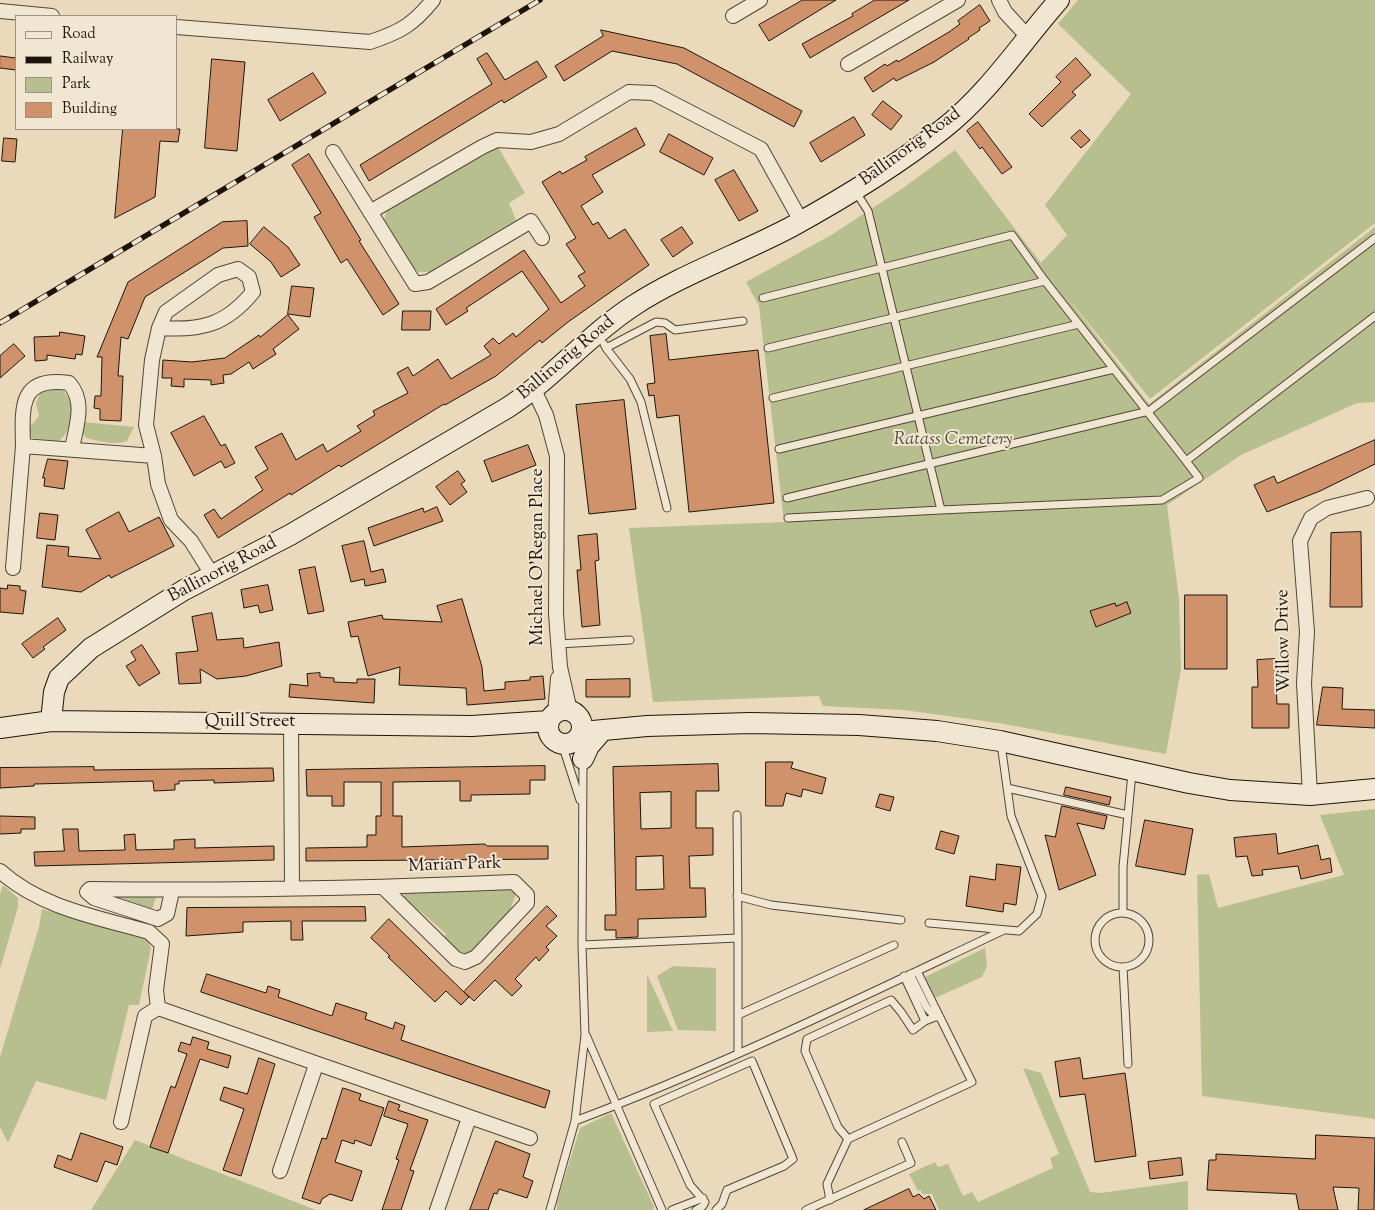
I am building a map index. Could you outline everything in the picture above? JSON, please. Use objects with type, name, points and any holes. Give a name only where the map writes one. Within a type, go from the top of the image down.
[{"type":"main road","name":"Ballinorig Road","points":[[51,721],[54,692],[59,678],[91,648],[184,590],[290,535],[534,390],[568,357],[601,341],[633,306],[659,291],[801,221],[854,189],[943,129],[984,91],[1059,0]]},
{"type":"main road","name":"Quill Street","points":[[0,728],[51,721],[566,727]]},
{"type":"main road","points":[[566,727],[750,723],[859,725],[937,731],[1000,741],[1189,783],[1230,790],[1310,795],[1375,789]]},
{"type":"main road","name":"Quill Street","points":[[0,739],[29,725]]},
{"type":"main road","points":[[566,727],[602,730],[647,726]]},
{"type":"main road","points":[[583,759],[589,746],[602,730]]},
{"type":"street","points":[[178,27],[370,42],[399,33],[422,14],[433,0]]},
{"type":"street","points":[[739,8],[760,0]]},
{"type":"street","points":[[848,64],[958,0]]},
{"type":"street","points":[[999,0],[1006,12],[1028,37]]},
{"type":"street","points":[[0,11],[42,15]]},
{"type":"street","points":[[370,212],[497,140],[531,142],[573,127],[629,92],[653,94],[761,149],[801,221]]},
{"type":"street","points":[[332,152],[416,284],[428,282],[531,221],[542,238]]},
{"type":"street","points":[[159,328],[198,329],[220,320],[243,304],[253,292],[249,277],[238,269],[218,275],[166,312],[159,328],[152,360],[146,426],[154,456],[158,484],[171,520],[190,542],[213,576]]},
{"type":"street","points":[[13,568],[23,446],[22,415],[28,394],[36,384],[52,380],[69,382],[76,390],[80,406],[72,449]]},
{"type":"street","name":"Michael O'Regan Place","points":[[534,390],[546,415],[557,456],[558,484],[554,571],[558,644],[566,727]]},
{"type":"street","points":[[23,446],[154,456]]},
{"type":"street","name":"Willow Drive","points":[[1310,795],[1304,683],[1307,632],[1300,541],[1311,518],[1328,508],[1367,498]]},
{"type":"street","points":[[291,723],[292,887]]},
{"type":"street","points":[[0,871],[23,889],[44,900],[149,932],[158,938],[162,944],[156,990],[158,1008]]},
{"type":"street","name":"Marian Park","points":[[172,891],[167,914],[158,918],[94,898],[87,892],[90,889],[172,891],[292,887],[384,888],[514,882],[527,895],[527,903],[476,957],[466,962],[456,959],[384,888]]},
{"type":"street","points":[[158,1008],[316,1065],[530,1138]]},
{"type":"street","points":[[122,1122],[145,1016],[158,1008]]},
{"type":"street","points":[[280,1171],[316,1065]]},
{"type":"street","points":[[438,1210],[469,1118]]},
{"type":"lane","points":[[854,189],[868,211],[941,510]]},
{"type":"lane","points":[[763,298],[1012,235],[1045,281],[1200,478],[1162,500],[788,518]]},
{"type":"lane","points":[[787,498],[1149,411],[1375,238]]},
{"type":"lane","points":[[768,348],[1045,281]]},
{"type":"lane","points":[[1186,461],[1375,316]]},
{"type":"lane","points":[[666,508],[641,402],[630,379],[601,341],[656,322],[665,323],[674,330],[743,321]]},
{"type":"lane","points":[[773,398],[1079,324]]},
{"type":"lane","points":[[779,449],[1114,369]]},
{"type":"lane","points":[[558,644],[630,640]]},
{"type":"lane","points":[[550,1210],[574,1121],[585,1035],[582,945],[583,759],[566,727]]},
{"type":"lane","points":[[566,727],[582,805]]},
{"type":"lane","points":[[929,923],[1019,931],[1037,914],[1042,896],[1011,816],[1000,741]]},
{"type":"lane","points":[[1123,912],[1123,867],[1132,770]]},
{"type":"lane","points":[[1007,788],[1128,815]]},
{"type":"lane","points":[[737,815],[738,1052]]},
{"type":"lane","points":[[737,896],[772,905],[901,920]]},
{"type":"lane","points":[[1123,912],[1140,919],[1148,935],[1145,953],[1139,960],[1122,967],[1106,962],[1100,956],[1094,940],[1100,923],[1114,914],[1123,912]]},
{"type":"lane","points":[[574,1121],[614,1106],[738,1052],[1004,930]]},
{"type":"lane","points":[[582,945],[738,938]]},
{"type":"lane","points":[[738,1015],[894,944]]},
{"type":"lane","points":[[1122,967],[1128,1064]]},
{"type":"lane","points":[[830,1200],[827,1184],[848,1139],[972,1082],[937,1017],[910,974]]},
{"type":"lane","points":[[910,974],[925,1021]]},
{"type":"lane","points":[[848,1139],[838,1127],[805,1051],[807,1039],[891,1000],[902,1012],[913,1030],[925,1021],[937,1017]]},
{"type":"lane","points":[[585,1035],[614,1106],[662,1210]]},
{"type":"lane","points":[[696,1210],[703,1206],[705,1202],[690,1185],[654,1104],[752,1061],[793,1159],[784,1166],[727,1190],[722,1204],[716,1210]]},
{"type":"lane","points":[[806,1210],[911,1163],[902,1142]]},
{"type":"lane","points":[[672,1210],[703,1198]]},
{"type":"green space","name":"Ratass Cemetery","points":[[1078,0],[1375,0],[1375,223],[1150,399],[1063,292],[1149,404],[1375,227],[1375,402],[1357,403],[1241,455],[1167,505],[1179,599],[1181,669],[1166,754],[998,723],[904,710],[823,706],[819,696],[653,702],[629,528],[784,522],[759,306],[746,282],[833,234],[903,188],[955,150],[1041,263],[1067,235],[1045,205],[1131,94],[1058,24]]},
{"type":"green space","points":[[498,147],[525,193],[509,203],[516,220],[429,272],[418,272],[409,263],[384,220],[387,210]]},
{"type":"green space","points":[[58,387],[64,392],[71,405],[71,421],[68,429],[59,441],[32,438],[28,429],[39,416],[36,404],[41,390]]},
{"type":"green space","points":[[82,422],[134,427],[127,441],[101,442],[86,438],[83,433]]},
{"type":"green space","points":[[1375,809],[1375,1119],[1202,1096],[1197,875],[1209,874],[1218,908],[1344,875],[1320,815]]},
{"type":"green space","points":[[3,885],[18,898],[18,907],[0,969],[0,894]]},
{"type":"green space","points":[[511,887],[516,893],[509,914],[473,951],[464,954],[451,948],[443,940],[446,934],[419,910],[411,909],[402,897],[410,890]]},
{"type":"green space","points":[[108,893],[157,893],[151,913],[105,897]]},
{"type":"green space","points":[[42,909],[147,939],[151,948],[139,1005],[129,1005],[106,1100],[36,1081],[8,1143],[0,1127],[0,1057],[39,927]]},
{"type":"green space","points":[[985,948],[987,966],[982,977],[935,998],[925,977]]},
{"type":"green space","points":[[673,966],[716,968],[716,1031],[678,1030],[657,976]]},
{"type":"green space","points":[[647,974],[673,1031],[647,1032]]},
{"type":"green space","points":[[1023,1068],[1041,1073],[1090,1192],[1101,1193],[1188,1181],[1188,1210],[939,1210],[932,1194],[922,1194],[921,1190],[918,1191],[909,1174],[935,1162],[938,1167],[948,1164],[963,1196],[972,1192],[978,1202],[1053,1168],[1050,1158],[1059,1154]]},
{"type":"green space","points":[[611,1113],[654,1207],[653,1210],[557,1210],[557,1202],[580,1128]]},
{"type":"green space","points":[[135,1140],[316,1210],[91,1210]]},
{"type":"building","points":[[803,0],[836,0],[769,41],[759,25]]},
{"type":"building","points":[[875,0],[909,0],[810,58],[802,44],[853,16],[852,14]]},
{"type":"building","points":[[980,5],[990,21],[979,28],[980,30],[969,39],[934,62],[896,81],[894,78],[873,92],[864,78],[885,64],[887,66],[897,60],[898,62],[949,32],[960,24],[958,21]]},
{"type":"building","points":[[601,30],[684,48],[802,111],[794,127],[677,64],[612,51],[564,81],[555,66],[603,36]]},
{"type":"building","points":[[487,53],[505,80],[537,61],[547,77],[504,103],[502,100],[369,181],[360,165],[492,84],[477,59]]},
{"type":"building","points":[[0,56],[15,58],[15,70],[0,68]]},
{"type":"building","points":[[1076,58],[1091,75],[1072,92],[1076,95],[1042,127],[1029,114],[1061,82],[1056,77]]},
{"type":"building","points":[[212,59],[245,62],[237,151],[205,148]]},
{"type":"building","points":[[313,73],[326,93],[280,121],[268,100]]},
{"type":"building","points":[[883,101],[902,116],[891,130],[872,115]]},
{"type":"building","points":[[854,117],[865,135],[821,162],[810,143]]},
{"type":"building","points":[[978,122],[1012,167],[1002,174],[982,147],[980,149],[967,131]]},
{"type":"building","points":[[636,128],[645,145],[592,175],[603,192],[581,206],[593,225],[598,222],[609,239],[625,229],[649,265],[568,322],[542,343],[540,340],[496,376],[444,404],[341,467],[339,465],[291,495],[290,493],[218,538],[204,515],[214,509],[221,519],[263,490],[255,477],[268,469],[255,447],[282,433],[296,460],[323,444],[327,452],[361,431],[357,426],[375,415],[373,411],[408,393],[397,373],[408,367],[413,376],[438,359],[451,379],[491,355],[484,346],[493,338],[499,344],[513,333],[516,337],[549,309],[522,271],[466,308],[468,311],[446,325],[436,309],[524,250],[561,303],[585,286],[578,276],[585,272],[566,244],[576,238],[542,182],[560,171],[562,174],[587,160],[585,157]]},
{"type":"building","points":[[180,129],[178,142],[160,141],[155,197],[115,218],[123,130]]},
{"type":"building","points":[[1080,130],[1090,140],[1081,148],[1071,138]]},
{"type":"building","points":[[669,134],[713,158],[704,175],[660,152]]},
{"type":"building","points":[[4,138],[17,139],[15,162],[2,161]]},
{"type":"building","points":[[309,154],[361,240],[359,241],[399,304],[383,315],[347,259],[341,263],[314,217],[321,213],[292,165]]},
{"type":"building","points":[[734,170],[758,211],[739,221],[715,180]]},
{"type":"building","points":[[247,221],[248,246],[223,248],[145,297],[128,339],[121,337],[118,376],[123,376],[121,421],[100,420],[100,409],[94,408],[95,396],[101,396],[102,357],[97,357],[128,282],[222,222]]},
{"type":"building","points":[[264,227],[288,247],[300,265],[281,277],[271,262],[250,244]]},
{"type":"building","points":[[682,227],[693,243],[673,257],[661,240]]},
{"type":"building","points":[[292,286],[314,288],[310,317],[288,314]]},
{"type":"building","points":[[403,311],[431,311],[430,330],[402,330]]},
{"type":"building","points":[[288,315],[299,329],[273,349],[276,354],[253,369],[249,362],[231,374],[223,375],[224,383],[211,385],[211,380],[184,379],[184,387],[171,386],[172,378],[162,378],[163,360],[192,362],[225,358],[259,335],[260,337]]},
{"type":"building","points":[[60,332],[85,336],[82,355],[76,354],[75,359],[47,355],[47,360],[35,361],[34,337],[59,336]]},
{"type":"building","points":[[666,334],[669,360],[758,350],[774,503],[689,512],[679,415],[657,418],[654,395],[649,396],[647,384],[655,383],[650,336]]},
{"type":"building","points":[[14,344],[25,356],[0,378],[0,356]]},
{"type":"building","points":[[624,400],[636,509],[589,514],[576,405]]},
{"type":"building","points":[[204,416],[221,446],[225,444],[235,463],[225,468],[221,461],[194,476],[171,433]]},
{"type":"building","points":[[1375,440],[1375,464],[1320,491],[1267,512],[1254,485],[1274,476],[1277,483]]},
{"type":"building","points":[[528,445],[536,465],[492,482],[484,461]]},
{"type":"building","points":[[48,459],[68,461],[64,489],[44,486],[45,478],[43,478]]},
{"type":"building","points":[[458,471],[465,481],[461,484],[467,492],[450,505],[436,487]]},
{"type":"building","points":[[437,507],[443,521],[374,546],[368,528],[423,508],[424,512]]},
{"type":"building","points":[[119,512],[129,532],[159,517],[174,546],[111,578],[109,575],[81,592],[42,587],[47,545],[69,547],[68,556],[101,559],[86,530]]},
{"type":"building","points":[[40,513],[58,515],[55,540],[37,538]]},
{"type":"building","points":[[1361,532],[1362,607],[1330,607],[1331,533]]},
{"type":"building","points":[[597,534],[599,560],[595,561],[600,625],[582,627],[577,570],[581,570],[578,536]]},
{"type":"building","points":[[364,541],[371,572],[383,569],[386,582],[365,586],[364,579],[351,582],[342,546]]},
{"type":"building","points":[[315,567],[324,611],[308,614],[299,570]]},
{"type":"building","points":[[8,585],[20,586],[20,590],[26,591],[23,614],[0,612],[0,588],[7,589]]},
{"type":"building","points":[[268,585],[273,610],[260,613],[258,605],[244,608],[241,590]]},
{"type":"building","points":[[1185,595],[1227,595],[1227,669],[1185,669]]},
{"type":"building","points":[[462,599],[482,667],[484,691],[505,689],[505,682],[530,680],[530,677],[543,676],[545,699],[467,705],[466,688],[399,685],[400,667],[368,676],[358,636],[351,637],[348,622],[382,615],[383,619],[442,622],[437,606]]},
{"type":"building","points":[[1127,602],[1131,613],[1096,627],[1090,611],[1115,603],[1116,606]]},
{"type":"building","points":[[212,613],[217,640],[243,638],[244,648],[279,642],[282,666],[246,676],[217,679],[200,669],[201,683],[179,684],[176,653],[198,651],[192,617]]},
{"type":"building","points":[[58,618],[66,630],[43,647],[45,649],[33,658],[22,644]]},
{"type":"building","points":[[142,645],[160,673],[139,686],[126,666],[136,660],[131,652]]},
{"type":"building","points":[[1275,659],[1277,704],[1289,704],[1289,728],[1252,728],[1252,687],[1258,687],[1257,660]]},
{"type":"building","points":[[320,673],[320,677],[334,678],[334,682],[357,683],[357,679],[375,679],[374,703],[289,697],[290,684],[308,686],[307,674]]},
{"type":"building","points":[[630,679],[630,697],[586,697],[586,680]]},
{"type":"building","points":[[1323,687],[1343,688],[1342,709],[1375,710],[1375,728],[1317,725]]},
{"type":"building","points":[[766,762],[793,762],[791,768],[826,778],[822,794],[803,789],[801,797],[786,793],[783,806],[766,806]]},
{"type":"building","points":[[718,764],[719,791],[696,791],[696,828],[713,828],[713,855],[689,856],[690,888],[705,888],[706,917],[638,919],[638,937],[616,938],[616,930],[605,930],[605,915],[616,915],[613,767]],"holes":[[[671,792],[671,828],[641,829],[640,793]],[[663,856],[664,889],[636,890],[636,857]]]},
{"type":"building","points":[[545,766],[545,780],[530,780],[530,794],[471,795],[471,801],[460,801],[460,781],[393,782],[393,816],[402,816],[402,847],[485,844],[487,846],[548,846],[548,859],[306,861],[306,848],[367,847],[367,835],[376,835],[376,816],[381,816],[381,782],[344,782],[344,806],[332,806],[332,796],[307,796],[306,770]]},
{"type":"building","points":[[94,767],[94,770],[273,768],[274,781],[214,783],[214,780],[179,781],[179,784],[175,784],[175,790],[154,791],[153,781],[34,784],[34,786],[0,788],[0,768]]},
{"type":"building","points":[[1066,787],[1111,797],[1109,805],[1064,795]]},
{"type":"building","points":[[880,794],[894,797],[890,811],[876,807]]},
{"type":"building","points":[[1062,806],[1107,816],[1104,829],[1077,823],[1096,875],[1059,890],[1045,835],[1055,837]]},
{"type":"building","points":[[0,816],[35,817],[35,829],[21,829],[21,833],[0,834]]},
{"type":"building","points":[[1145,820],[1193,829],[1185,875],[1136,866]]},
{"type":"building","points":[[63,829],[78,829],[79,851],[125,850],[124,835],[135,834],[136,850],[174,849],[174,840],[195,839],[195,848],[274,846],[274,860],[35,866],[34,852],[64,851]]},
{"type":"building","points":[[941,831],[959,836],[954,854],[936,849]]},
{"type":"building","points":[[1276,834],[1278,854],[1318,845],[1321,860],[1330,858],[1332,872],[1301,879],[1298,866],[1262,870],[1263,875],[1252,876],[1247,856],[1236,857],[1234,838]]},
{"type":"building","points":[[997,864],[1021,867],[1016,905],[1004,903],[1003,912],[966,906],[970,876],[995,880]]},
{"type":"building","points":[[547,906],[557,916],[546,926],[557,936],[546,947],[549,950],[539,961],[536,957],[515,979],[522,986],[512,996],[495,980],[474,1001],[464,992]]},
{"type":"building","points":[[365,907],[366,921],[302,921],[303,940],[291,940],[291,921],[243,922],[243,932],[186,936],[187,908]]},
{"type":"building","points":[[389,919],[469,997],[461,1005],[446,991],[435,1002],[371,938]]},
{"type":"building","points":[[207,974],[266,993],[268,986],[280,990],[278,997],[332,1016],[336,1003],[367,1013],[365,1019],[393,1029],[395,1022],[405,1026],[401,1040],[550,1091],[545,1108],[201,992]]},
{"type":"building","points":[[193,1037],[209,1042],[207,1049],[231,1056],[228,1068],[200,1059],[168,1153],[150,1147],[171,1086],[175,1088],[187,1054],[178,1051],[181,1042],[190,1045]]},
{"type":"building","points":[[259,1058],[275,1064],[241,1176],[223,1170],[244,1109],[220,1100],[224,1087],[247,1094]]},
{"type":"building","points":[[1080,1058],[1083,1079],[1125,1073],[1136,1156],[1095,1162],[1085,1094],[1060,1097],[1055,1062]]},
{"type":"building","points":[[343,1088],[361,1094],[359,1100],[384,1108],[371,1146],[355,1140],[354,1144],[342,1140],[335,1162],[362,1171],[352,1201],[330,1194],[322,1199],[320,1204],[302,1198],[322,1138],[326,1139]]},
{"type":"building","points":[[389,1101],[400,1105],[398,1110],[428,1120],[410,1170],[414,1171],[401,1210],[382,1210],[399,1160],[396,1159],[408,1124],[384,1116]]},
{"type":"building","points":[[81,1133],[123,1147],[117,1165],[105,1161],[97,1182],[54,1167],[58,1155],[71,1160]]},
{"type":"building","points":[[1316,1135],[1375,1138],[1374,1210],[1358,1210],[1359,1188],[1333,1187],[1338,1210],[1299,1210],[1296,1194],[1207,1190],[1209,1160],[1216,1160],[1216,1154],[1315,1159]]},
{"type":"building","points":[[496,1141],[530,1154],[523,1177],[533,1181],[527,1198],[499,1189],[497,1194],[494,1193],[488,1210],[470,1210]]},
{"type":"building","points":[[1181,1158],[1183,1175],[1150,1179],[1148,1162]]},
{"type":"building","points":[[909,1189],[913,1197],[919,1194],[924,1199],[929,1196],[936,1210],[864,1210]]},
{"type":"railway","points":[[0,323],[540,0]]}]
